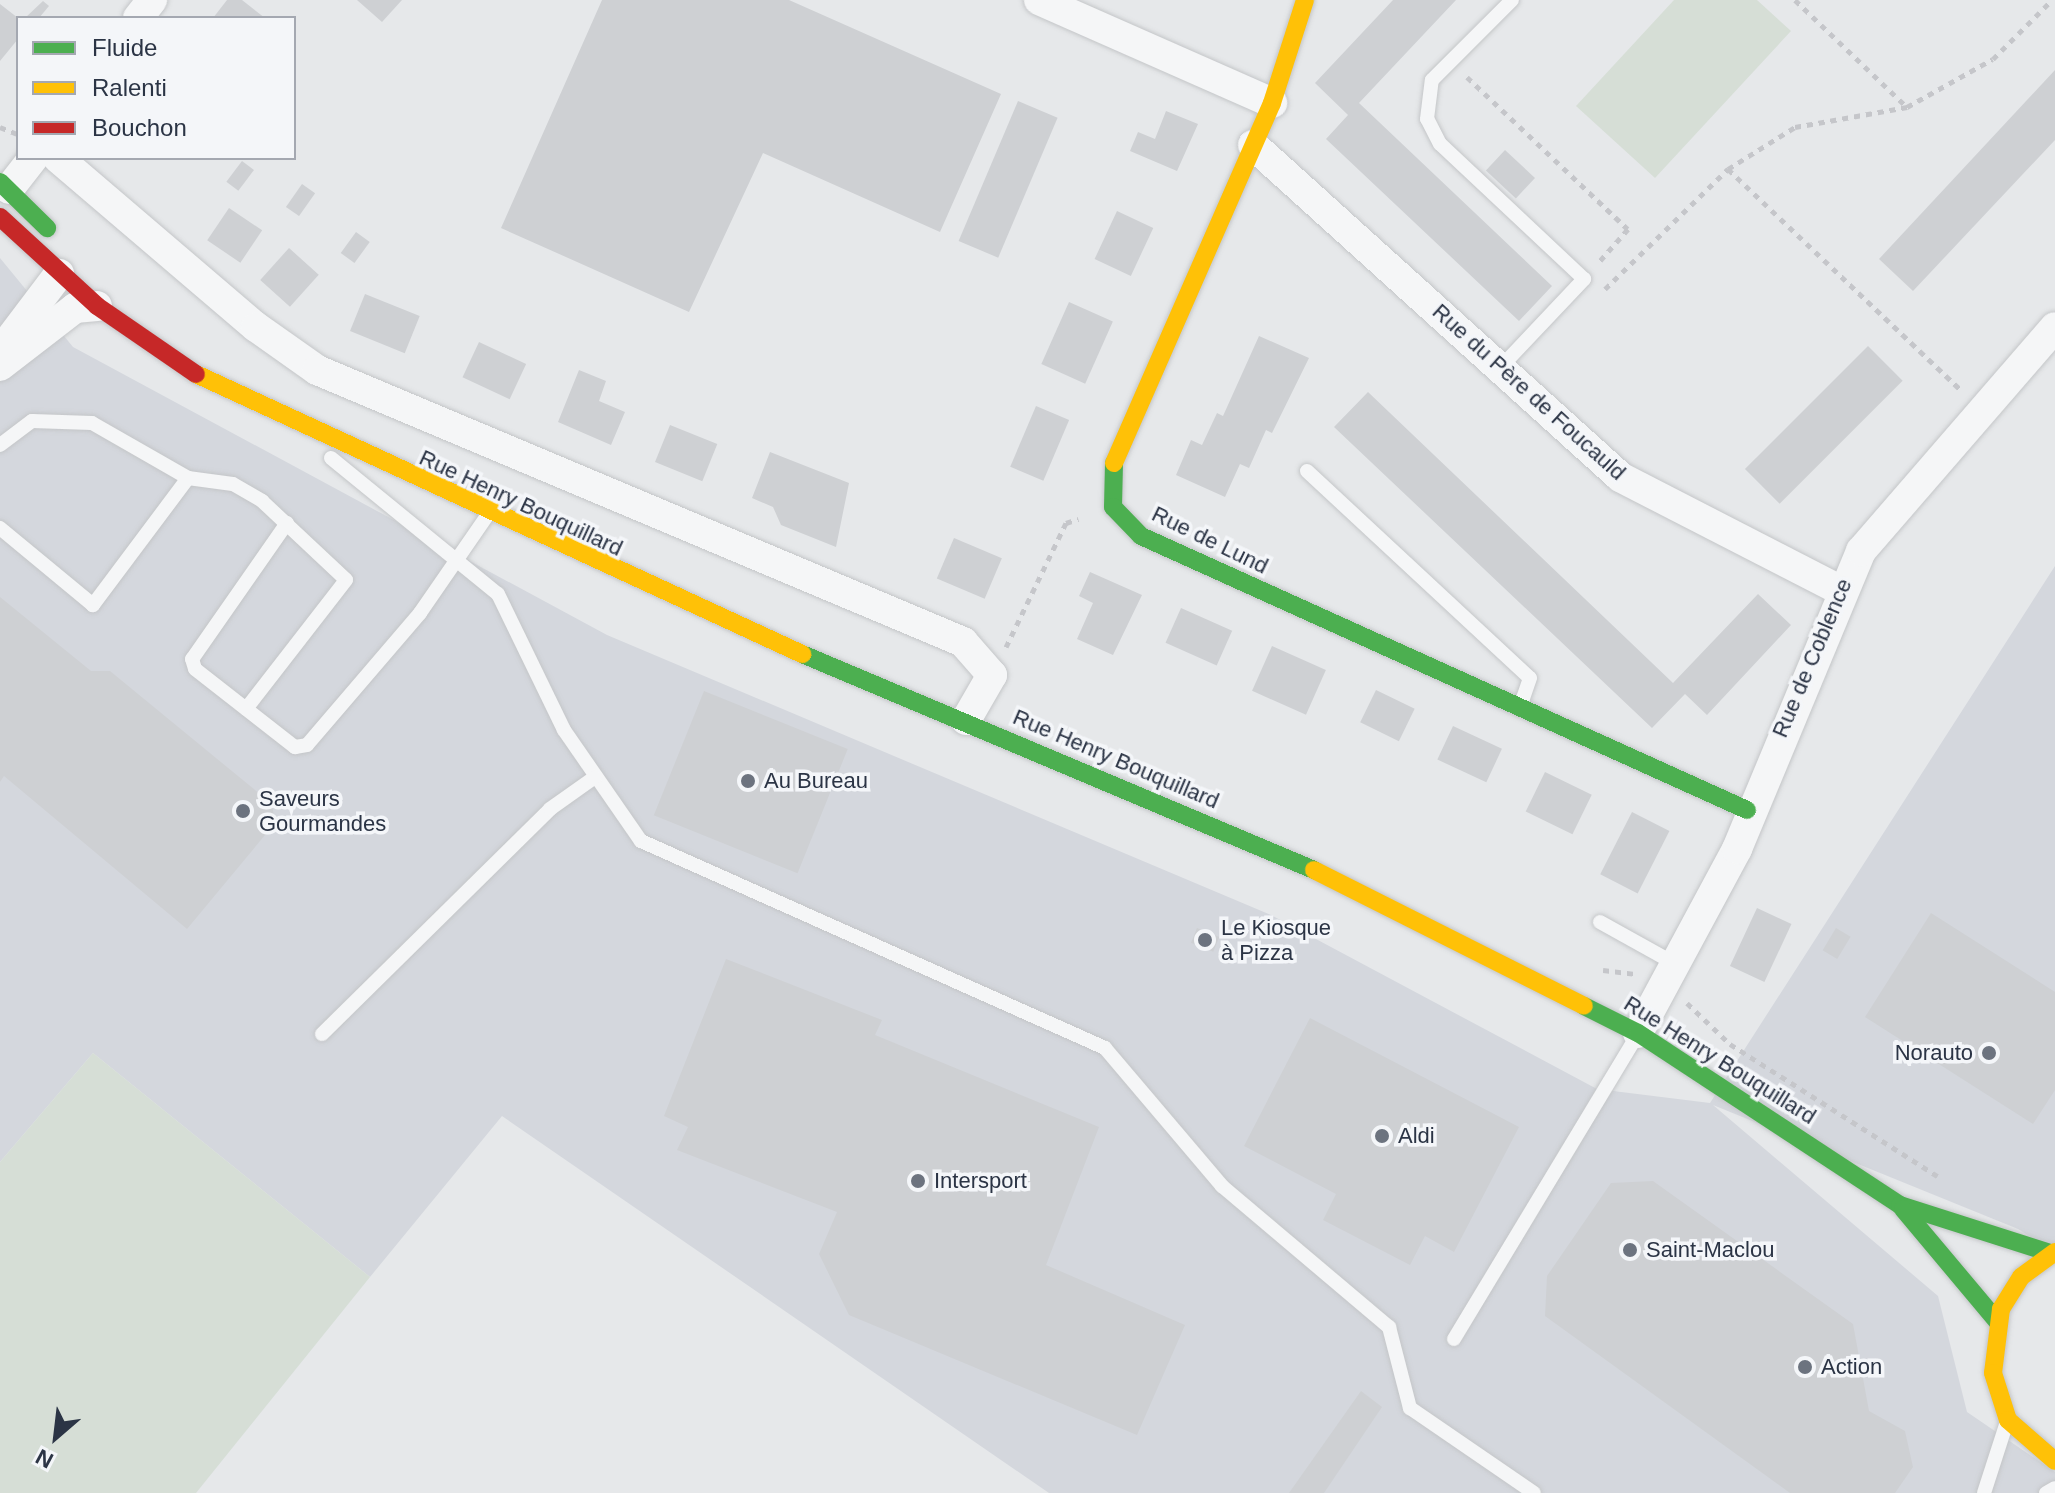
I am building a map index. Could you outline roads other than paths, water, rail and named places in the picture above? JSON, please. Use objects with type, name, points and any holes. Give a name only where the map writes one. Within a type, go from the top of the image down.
[{"type":"main road","points":[[1253,145],[1272,103],[1305,0]]},
{"type":"main road","name":"Rue de Lund","points":[[1253,145],[1114,455],[1113,507],[1141,536],[1747,810]]},
{"type":"main road","name":"Rue Henry Bouquillard","points":[[3,196],[62,261],[97,306],[208,382],[488,515],[1325,875],[1638,1033],[1900,1205],[2052,1252]]},
{"type":"main road","name":"Rue Henry Bouquillard","points":[[3,196],[62,261],[281,417]]},
{"type":"main road","name":"Rue Henry Bouquillard","points":[[136,306],[219,374]]},
{"type":"main road","name":"Rue Henry Bouquillard","points":[[1900,1205],[1997,1321]]},
{"type":"main road","points":[[2052,1252],[2021,1277],[1997,1321],[1993,1373],[2008,1420],[2055,1461]]},
{"type":"street","points":[[140,16],[152,0]]},
{"type":"street","points":[[1039,0],[1272,103]]},
{"type":"street","name":"Rue du Père de Foucauld","points":[[1253,145],[1620,477],[1840,590]]},
{"type":"street","points":[[3,196],[31,160]]},
{"type":"street","points":[[60,160],[256,327],[317,370],[963,642],[992,675],[966,720]]},
{"type":"street","points":[[0,352],[62,261]]},
{"type":"street","points":[[0,366],[75,308],[97,306]]},
{"type":"street","name":"Rue de Coblence","points":[[1638,1033],[1673,978],[1737,849],[1747,810],[1840,590],[1861,551],[1979,407],[2055,327]]},
{"type":"lane","points":[[1499,369],[1584,279],[1440,144],[1427,119],[1432,80],[1512,0]]},
{"type":"lane","points":[[281,417],[454,555],[498,594],[595,777],[641,841],[1105,1048],[1222,1186],[1389,1327],[1410,1408],[1534,1493]]},
{"type":"lane","points":[[0,445],[32,421],[92,423],[188,478],[233,484],[287,523],[346,580],[246,709]]},
{"type":"lane","points":[[1307,471],[1530,678],[1520,706]]},
{"type":"lane","points":[[0,528],[93,605],[188,478]]},
{"type":"lane","points":[[287,523],[192,659],[246,709],[295,747],[307,745],[420,613],[454,555],[488,515]]},
{"type":"lane","points":[[322,1034],[550,809],[595,777]]},
{"type":"lane","points":[[1600,922],[1673,978]]},
{"type":"lane","points":[[1454,1339],[1638,1033]]},
{"type":"lane","points":[[1984,1493],[2008,1420]]},
{"type":"lane","points":[[2046,1493],[2055,1488]]},
{"type":"place","name":"Au Bureau","points":[[748,781]]},
{"type":"place","name":"Saveurs Gourmandes","points":[[243,811]]},
{"type":"place","name":"Le Kiosque à Pizza","points":[[1205,940]]},
{"type":"place","name":"Norauto","points":[[1989,1053]]},
{"type":"place","name":"Aldi","points":[[1382,1136]]},
{"type":"place","name":"Intersport","points":[[918,1181]]},
{"type":"place","name":"Saint-Maclou","points":[[1630,1250]]},
{"type":"place","name":"Action","points":[[1805,1367]]}]
